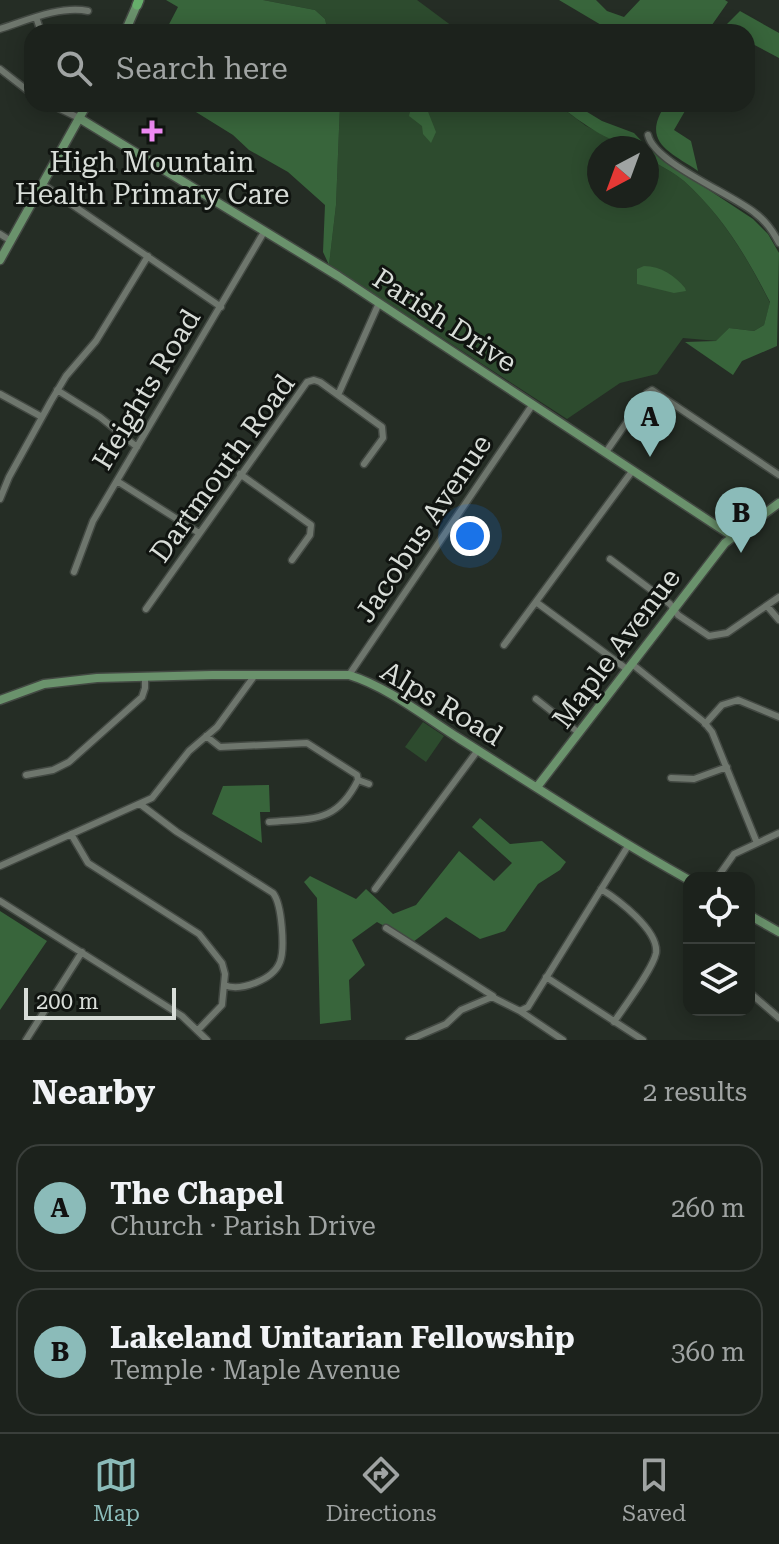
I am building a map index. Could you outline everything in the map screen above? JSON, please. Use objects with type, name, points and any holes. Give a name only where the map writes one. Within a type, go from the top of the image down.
[{"type":"street","points":[[128,24],[138,2]]},
{"type":"street","points":[[0,29],[36,17],[77,9],[88,11]]},
{"type":"street","points":[[36,17],[38,24]]},
{"type":"street","points":[[0,69],[24,88]]},
{"type":"street","points":[[0,84],[6,75]]},
{"type":"street","points":[[67,112],[79,118]]},
{"type":"street","points":[[0,260],[82,112]]},
{"type":"street","name":"Parish Drive","points":[[79,118],[379,303],[732,536]]},
{"type":"street","points":[[648,135],[654,149],[670,161],[755,212],[779,243]]},
{"type":"street","points":[[42,184],[221,307]]},
{"type":"street","name":"Heights Road","points":[[74,572],[88,530],[264,232]]},
{"type":"street","points":[[0,234],[11,241]]},
{"type":"street","points":[[0,499],[57,390],[96,341],[148,256]]},
{"type":"street","name":"Dartmouth Road","points":[[146,609],[303,386],[317,381],[338,395],[379,303]]},
{"type":"street","points":[[57,390],[100,417],[137,447]]},
{"type":"street","points":[[606,452],[652,390],[779,475]]},
{"type":"street","points":[[0,394],[42,417]]},
{"type":"street","points":[[338,395],[383,430],[381,442],[364,464]]},
{"type":"street","name":"Jacobus Avenue","points":[[349,675],[533,404]]},
{"type":"street","points":[[504,645],[633,470]]},
{"type":"street","points":[[240,474],[311,525],[310,535],[292,560]]},
{"type":"street","points":[[117,481],[199,533]]},
{"type":"street","points":[[732,536],[779,503]]},
{"type":"street","name":"Maple Avenue","points":[[537,787],[732,536]]},
{"type":"street","points":[[610,559],[704,634],[715,636],[727,633],[779,597]]},
{"type":"street","points":[[536,602],[705,724],[715,739],[757,843]]},
{"type":"street","points":[[767,606],[779,620]]},
{"type":"street","points":[[0,866],[140,804],[156,793],[189,751],[217,727],[256,674]]},
{"type":"street","name":"Alps Road","points":[[0,700],[44,684],[97,678],[349,675],[380,689],[628,846],[683,877]]},
{"type":"street","points":[[26,775],[53,770],[77,757],[142,697],[145,677]]},
{"type":"street","points":[[536,699],[579,733]]},
{"type":"street","points":[[705,724],[722,705],[732,700],[742,700],[779,717]]},
{"type":"street","points":[[206,736],[220,747],[307,743],[357,775],[358,780]]},
{"type":"street","points":[[375,889],[478,750]]},
{"type":"street","points":[[671,778],[694,779],[727,767]]},
{"type":"street","points":[[358,780],[369,784]]},
{"type":"street","points":[[269,822],[330,814],[339,807],[358,780]]},
{"type":"street","points":[[140,804],[177,832],[273,893],[279,901],[281,956],[278,966],[268,976],[242,987],[232,989],[224,985]]},
{"type":"street","points":[[721,872],[734,854],[779,833]]},
{"type":"street","points":[[71,834],[80,852],[93,866],[205,939],[222,963],[224,985],[221,1008],[198,1030]]},
{"type":"street","points":[[520,1011],[528,1007],[628,846]]},
{"type":"street","points":[[601,889],[628,907],[654,939],[656,947],[653,961],[614,1022]]},
{"type":"street","points":[[0,901],[182,1016],[207,1040]]},
{"type":"street","points":[[755,918],[779,932]]},
{"type":"street","points":[[386,928],[563,1040]]},
{"type":"street","points":[[26,1040],[82,952]]},
{"type":"street","points":[[546,977],[643,1040]]},
{"type":"street","points":[[755,997],[779,1018]]},
{"type":"street","points":[[409,1040],[446,1024],[469,1006],[496,998]]},
{"type":"shaded area","points":[[166,0],[263,0],[315,10],[326,24],[169,24],[178,7]]},
{"type":"shaded area","points":[[263,0],[417,0],[449,24],[326,24],[315,10]]},
{"type":"shaded area","points":[[559,0],[596,0],[607,11],[624,17],[640,0],[728,2],[713,24],[600,24]]},
{"type":"shaded area","points":[[740,11],[779,33],[779,58],[755,45],[755,24],[727,24]]},
{"type":"shaded area","points":[[196,112],[340,112],[336,205],[329,265],[323,252],[325,205],[288,172],[249,150],[233,135]]},
{"type":"shaded area","points":[[340,112],[568,112],[606,136],[587,136],[587,208],[659,208],[659,165],[680,178],[710,208],[733,238],[770,303],[764,325],[754,331],[729,328],[717,341],[683,338],[657,374],[620,383],[567,419],[329,265],[336,205]]},
{"type":"shaded area","points":[[410,112],[428,112],[436,132],[431,143],[423,134],[422,126],[409,116]]},
{"type":"shaded area","points":[[568,112],[587,112],[637,136],[606,136]]},
{"type":"shaded area","points":[[662,112],[684,112],[674,130],[691,141],[698,171],[662,145],[656,128]]},
{"type":"shaded area","points":[[659,156],[753,219],[768,234],[779,253],[777,346],[742,361],[733,375],[685,342],[716,341],[729,328],[754,331],[764,325],[770,302],[733,237],[698,194],[659,165]]},
{"type":"shaded area","points":[[644,266],[667,272],[686,291],[674,293],[637,284],[637,269]]},
{"type":"shaded area","points":[[423,722],[444,736],[426,762],[405,747]]},
{"type":"shaded area","points":[[269,785],[270,812],[260,812],[262,843],[212,814],[223,786]]},
{"type":"shaded area","points":[[480,818],[510,844],[542,841],[566,862],[560,870],[538,884],[505,931],[480,939],[446,917],[413,942],[377,922],[352,940],[365,965],[349,980],[351,1020],[320,1024],[317,898],[304,882],[310,876],[356,899],[366,889],[393,914],[416,905],[459,851],[494,881],[512,863],[472,827]]},
{"type":"shaded area","points":[[0,911],[47,941],[0,1010]]},
{"type":"place","name":"High Mountain Health Primary Care","points":[[152,131]]},
{"type":"place","name":"The Chapel","points":[[650,457]]},
{"type":"place","name":"Lakeland Unitarian Fellowship","points":[[741,553]]}]
